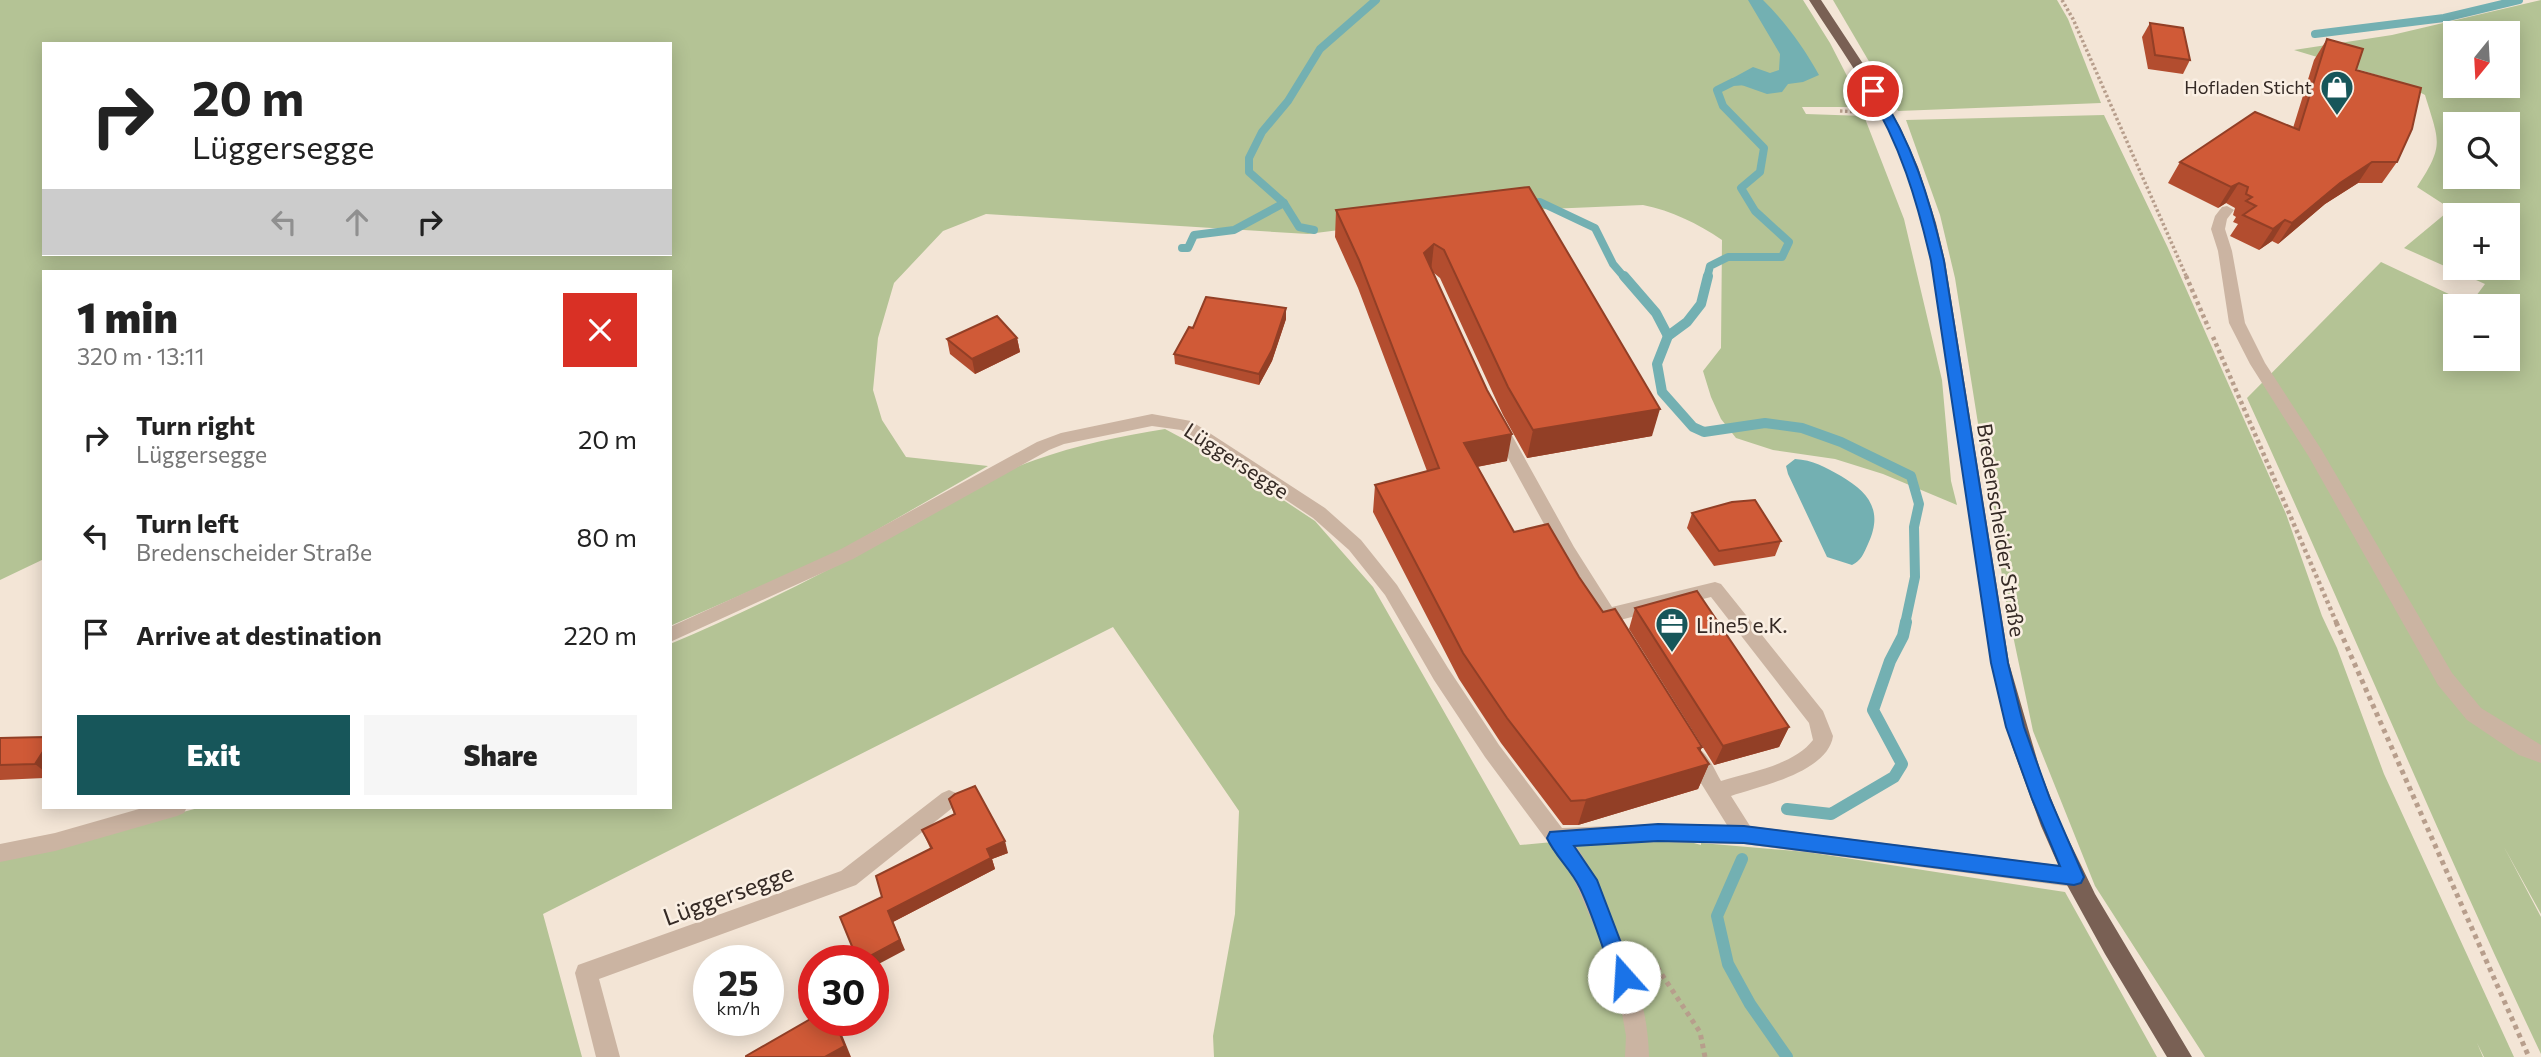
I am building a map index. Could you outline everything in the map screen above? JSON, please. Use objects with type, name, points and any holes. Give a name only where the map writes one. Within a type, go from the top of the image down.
[{"type":"main road","name":"Bredenscheider Straße","points":[[1815,0],[1887,114],[1910,165],[1927,217],[1938,261],[2000,663],[2015,727],[2041,799],[2074,877],[2115,951],[2180,1057]]},
{"type":"street","points":[[2227,209],[2220,219],[2218,229],[2225,251],[2238,323],[2258,364],[2315,453],[2445,679],[2474,714],[2526,749],[2541,754]]},
{"type":"street","points":[[1488,404],[1567,552],[1629,651]]},
{"type":"street","name":"Lüggersegge","points":[[672,634],[847,554],[1043,446],[1061,439],[1152,420],[1175,421],[1205,437],[1320,513],[1355,545],[1385,582],[1492,751],[1579,867],[1590,887],[1619,958],[1637,1036],[1637,1057]]},
{"type":"street","points":[[1607,616],[1716,589],[1816,717],[1823,731],[1822,744],[1814,752],[1794,765],[1717,791]]},
{"type":"street","points":[[1680,733],[1744,835]]},
{"type":"street","name":"Lüggersegge","points":[[608,1057],[586,973],[848,878],[949,799]]},
{"type":"street","points":[[0,853],[55,842],[170,809]]},
{"type":"street","points":[[1556,838],[1658,833],[1744,835],[2074,877]]},
{"type":"path","points":[[2062,0],[2529,1057]]},
{"type":"green space","points":[[0,0],[1803,0],[1830,43],[1863,107],[1802,107],[1806,114],[1864,116],[1904,219],[1942,380],[1951,481],[1957,505],[1883,474],[1835,459],[1773,450],[1736,438],[1721,419],[1703,371],[1721,348],[1722,240],[1694,223],[1664,211],[1643,205],[1480,212],[1308,234],[986,214],[943,231],[894,283],[878,338],[873,390],[882,420],[906,457],[988,466],[835,554],[672,625],[672,270],[42,270],[42,560],[0,580]]},
{"type":"green space","points":[[1833,0],[2057,0],[2068,19],[2101,103],[1898,111]]},
{"type":"green space","points":[[2541,0],[2541,914],[2504,847],[2541,917],[2541,1054],[2247,398],[2381,262],[2449,294],[2443,294],[2443,371],[2520,371],[2520,294],[2478,294],[2485,284],[2476,280],[2520,280],[2520,203],[2443,204],[2417,187],[2432,161],[2437,143],[2425,95],[2400,82],[2294,50],[2392,35],[2443,23],[2443,98],[2520,98],[2520,21],[2452,21]]},
{"type":"green space","points":[[2104,115],[2168,248],[2286,514],[2322,616],[2337,648],[2384,774],[2514,1057],[2484,1057],[2477,1043],[2483,1057],[2205,1057],[2095,886],[2033,731],[2007,607],[1955,278],[1940,215],[1906,120]]},
{"type":"green space","points":[[2443,216],[2443,265],[2404,248]]},
{"type":"green space","points":[[1165,429],[1223,460],[1315,521],[1373,587],[1520,845],[1563,841],[1683,840],[1701,845],[1807,852],[2065,892],[2157,1057],[1788,1057],[1765,1014],[1787,1057],[1214,1057],[1213,1036],[1235,914],[1239,811],[1113,627],[543,914],[582,1057],[0,1057],[0,860],[194,809],[672,809],[672,643],[815,577],[1017,467],[1083,445]]},
{"type":"water","points":[[1748,0],[1763,0],[1794,35],[1819,75],[1803,82],[1788,84],[1782,92],[1767,94],[1733,82],[1731,79],[1753,67],[1770,73],[1779,70],[1780,54]]},
{"type":"water","points":[[1795,459],[1813,462],[1841,476],[1859,489],[1871,503],[1874,512],[1873,532],[1864,554],[1852,565],[1827,557],[1788,474],[1786,466]]},
{"type":"building","points":[[2150,23],[2183,28],[2190,60],[2155,55]]},
{"type":"building","points":[[2327,39],[2363,49],[2356,70],[2421,88],[2412,129],[2397,162],[2372,162],[2340,183],[2292,223],[2285,220],[2273,229],[2243,215],[2256,206],[2246,201],[2252,197],[2246,194],[2248,187],[2239,183],[2231,187],[2180,162],[2255,112],[2299,130]]},
{"type":"building","points":[[1529,187],[1660,409],[1533,430],[1508,387],[1444,250],[1434,244],[1424,253],[1487,390],[1512,434],[1464,443],[1514,532],[1548,524],[1603,612],[1615,609],[1702,747],[1698,748],[1709,764],[1586,800],[1571,801],[1507,718],[1463,653],[1375,485],[1439,468],[1359,260],[1336,210]]},
{"type":"building","points":[[1206,297],[1286,308],[1272,350],[1259,374],[1174,354],[1189,327],[1193,328]]},
{"type":"building","points":[[997,316],[1017,338],[972,359],[947,339]]},
{"type":"building","points":[[1755,500],[1781,541],[1719,551],[1692,513],[1732,502]]},
{"type":"building","points":[[1697,591],[1789,727],[1723,746],[1635,608]]},
{"type":"building","points":[[42,737],[42,753],[35,764],[0,765],[0,738]]},
{"type":"building","points":[[975,786],[1005,841],[987,849],[991,858],[888,911],[900,940],[889,946],[851,945],[840,917],[882,897],[876,876],[932,848],[922,830],[955,814],[949,799]]},
{"type":"building","points":[[798,1026],[798,1036],[841,1036],[845,1046],[825,1057],[746,1057]]},
{"type":"waterway","points":[[1284,203],[1249,172],[1249,158],[1262,132],[1288,101],[1320,49],[1376,0]]},
{"type":"waterway","points":[[2315,34],[2444,18],[2519,0]]},
{"type":"waterway","points":[[1707,278],[1710,266],[1728,257],[1782,257],[1789,242],[1755,211],[1741,188],[1760,172],[1764,148],[1723,106],[1717,90],[1733,82],[1746,81]]},
{"type":"waterway","points":[[1525,204],[1540,202],[1595,228],[1613,264],[1625,278]]},
{"type":"waterway","points":[[1182,248],[1188,248],[1194,235],[1234,230],[1284,203]]},
{"type":"waterway","points":[[1284,203],[1299,227],[1314,230]]},
{"type":"waterway","points":[[1624,276],[1656,313],[1668,336]]},
{"type":"waterway","points":[[1668,336],[1687,322],[1701,304],[1708,276]]},
{"type":"waterway","points":[[1668,336],[1657,364],[1662,392],[1693,427],[1704,432],[1765,423],[1802,428],[1841,442],[1911,476],[1919,504],[1914,527],[1915,577],[1905,624]]},
{"type":"waterway","points":[[1787,809],[1831,814],[1894,777],[1902,764],[1873,710],[1890,661],[1903,636],[1906,622]]},
{"type":"waterway","points":[[1742,859],[1717,916],[1728,964],[1750,1004],[1787,1057]]},
{"type":"place","name":"Hofladen Sticht","points":[[2337,117]]},
{"type":"place","name":"Line5 e.K.","points":[[1672,654]]},
{"type":"route","points":[[1624,977],[1590,887],[1579,867],[1556,838],[1658,833],[1744,835],[2074,877],[2041,799],[2015,727],[2000,663],[1938,261],[1927,217],[1910,165],[1887,114],[1873,91]]}]
